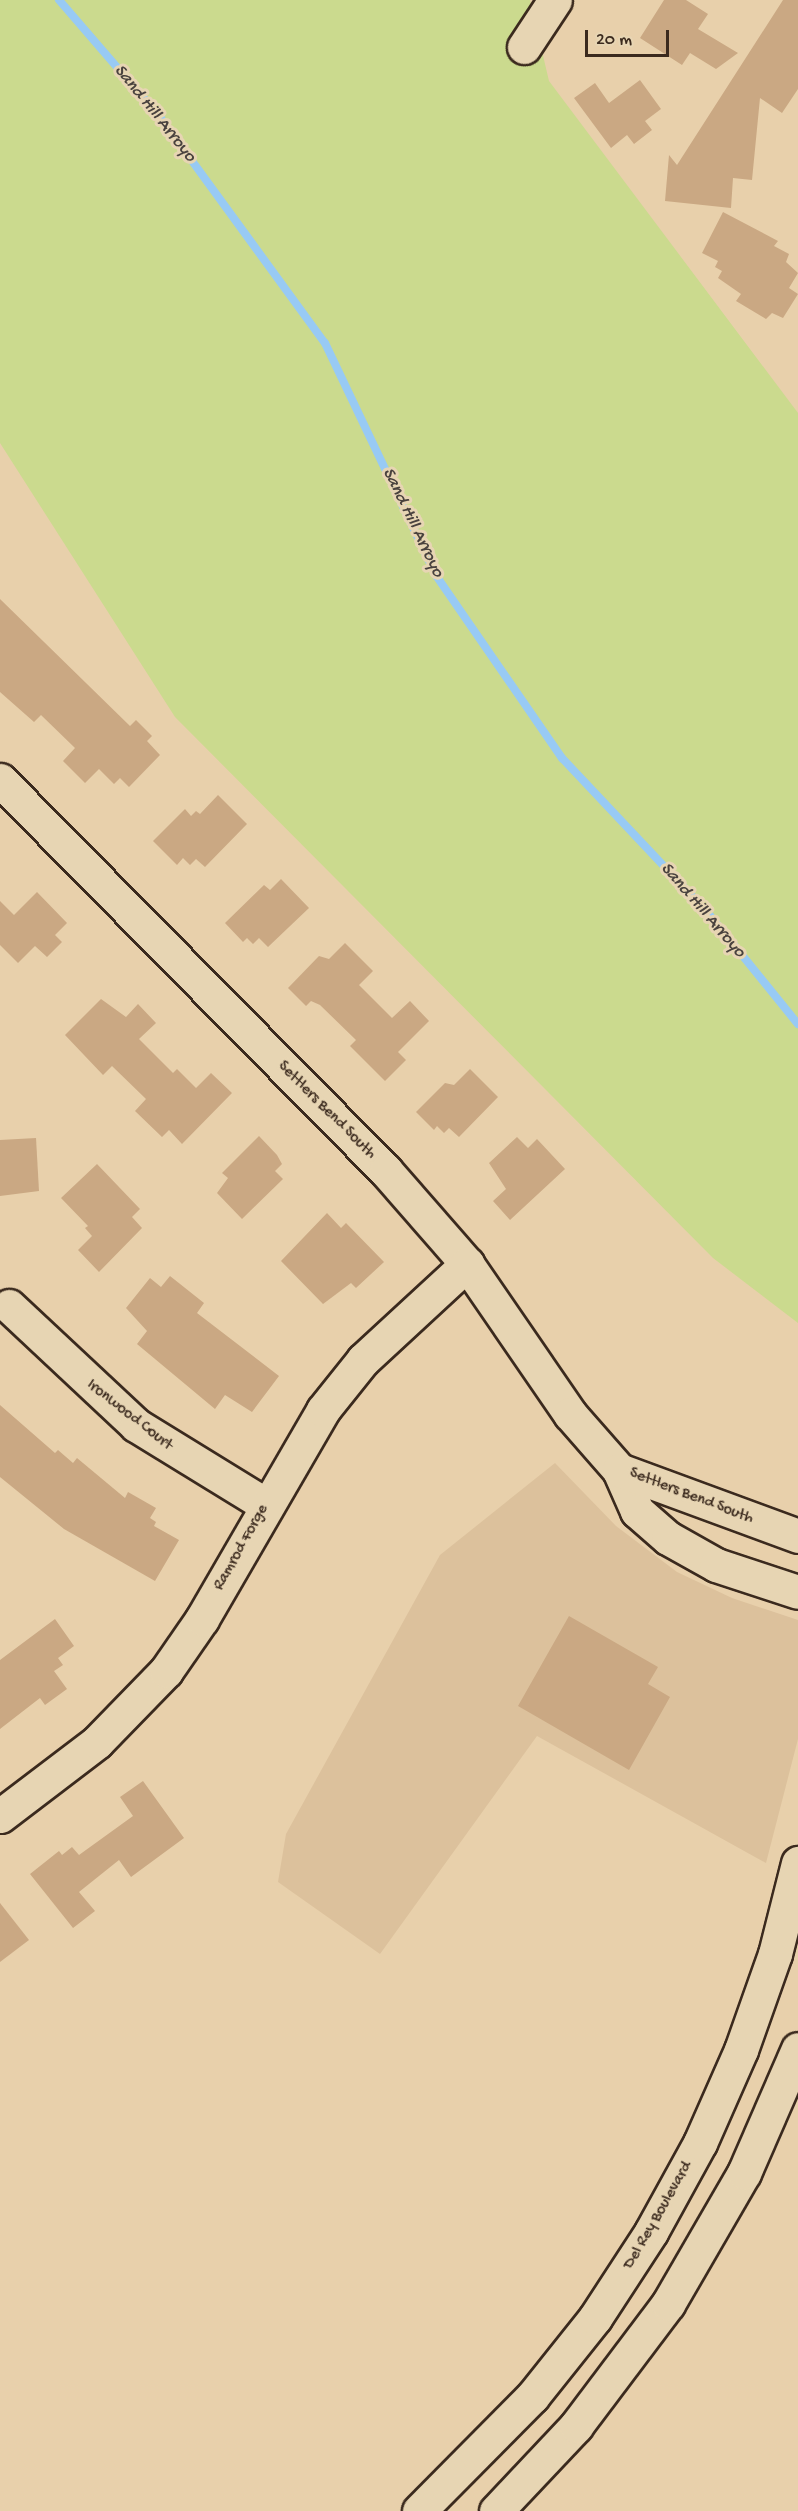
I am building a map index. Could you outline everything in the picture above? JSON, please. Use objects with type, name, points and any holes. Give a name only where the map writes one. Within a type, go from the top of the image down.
[{"type":"street","points":[[524,47],[555,0]]},
{"type":"street","name":"Settlers Bend South","points":[[5,794],[386,1171],[467,1264],[570,1414],[619,1470],[637,1511],[668,1538],[716,1565],[798,1592]]},
{"type":"street","name":"Ramrod Forge","points":[[0,1816],[97,1742],[166,1671],[202,1619],[305,1436],[343,1384],[467,1264]]},
{"type":"street","name":"Ironwood Court","points":[[9,1306],[136,1425],[266,1505]]},
{"type":"street","name":"Settlers Bend South","points":[[619,1470],[798,1536]]},
{"type":"street","name":"Del Rey Boulevard","points":[[419,2511],[498,2435],[564,2359],[656,2224],[700,2143],[741,2050],[775,1954],[798,1863]]},
{"type":"street","points":[[496,2511],[576,2426],[668,2304],[744,2173],[798,2049]]},
{"type":"shaded area","points":[[555,1463],[616,1526],[677,1572],[732,1598],[798,1620],[798,1739],[766,1863],[537,1736],[380,1954],[278,1882],[286,1834],[440,1555]]},
{"type":"green space","points":[[0,0],[530,0],[549,81],[798,413],[798,1323],[713,1258],[175,717],[0,443]]},
{"type":"building","points":[[664,0],[686,0],[708,14],[698,29],[738,53],[716,69],[690,53],[682,65],[640,38]]},
{"type":"building","points":[[783,0],[798,0],[798,89],[782,113],[760,98],[752,180],[733,178],[731,208],[665,201],[669,155],[677,165]]},
{"type":"building","points":[[640,80],[661,109],[645,121],[652,130],[634,144],[627,135],[611,148],[574,98],[595,83],[609,103]]},
{"type":"building","points":[[723,212],[778,241],[774,246],[789,254],[786,262],[798,273],[789,288],[798,294],[783,318],[772,313],[766,319],[736,301],[741,294],[718,278],[722,271],[715,267],[718,261],[702,253]]},
{"type":"building","points":[[0,599],[130,726],[136,720],[152,736],[147,741],[160,755],[129,787],[120,778],[114,784],[99,769],[85,783],[63,761],[75,748],[41,715],[34,722],[0,692]]},
{"type":"building","points":[[218,795],[247,824],[205,867],[196,859],[190,865],[183,858],[177,865],[153,841],[185,809],[191,816],[196,811],[200,814]]},
{"type":"building","points":[[281,879],[309,908],[268,947],[259,938],[253,944],[247,938],[243,942],[225,923],[264,885],[270,890]]},
{"type":"building","points":[[37,892],[67,923],[55,935],[62,942],[47,957],[35,946],[18,963],[0,945],[0,901],[14,915]]},
{"type":"building","points":[[345,943],[373,971],[359,985],[392,1018],[410,1001],[429,1021],[398,1052],[406,1060],[385,1081],[350,1046],[356,1040],[320,1005],[311,1001],[306,1006],[288,988],[319,956],[329,959]]},
{"type":"building","points":[[101,999],[126,1017],[138,1004],[156,1023],[139,1039],[173,1073],[177,1069],[196,1088],[211,1073],[232,1093],[182,1144],[169,1130],[162,1137],[135,1111],[146,1099],[112,1066],[103,1075],[65,1035]]},
{"type":"building","points":[[470,1069],[498,1097],[459,1137],[449,1128],[444,1133],[437,1126],[434,1130],[416,1112],[445,1083],[454,1085]]},
{"type":"building","points":[[259,1136],[277,1155],[282,1164],[275,1171],[283,1179],[242,1219],[217,1193],[228,1178],[222,1173]]},
{"type":"building","points":[[517,1137],[528,1148],[537,1139],[565,1169],[510,1220],[493,1201],[506,1189],[489,1163]]},
{"type":"building","points":[[36,1138],[39,1191],[0,1196],[0,1140]]},
{"type":"building","points":[[97,1164],[140,1209],[132,1217],[142,1228],[99,1272],[78,1250],[92,1236],[85,1228],[88,1226],[61,1198]]},
{"type":"building","points":[[327,1213],[341,1228],[346,1223],[384,1262],[356,1288],[351,1283],[323,1304],[281,1261]]},
{"type":"building","points":[[170,1276],[204,1303],[197,1313],[279,1376],[252,1412],[225,1395],[215,1409],[137,1344],[147,1331],[126,1308],[150,1278],[161,1287]]},
{"type":"building","points":[[0,1405],[55,1453],[58,1450],[73,1463],[77,1458],[125,1498],[128,1492],[156,1508],[150,1518],[156,1522],[154,1526],[179,1540],[155,1581],[64,1529],[0,1477]]},
{"type":"building","points":[[569,1616],[658,1667],[648,1684],[670,1697],[629,1770],[518,1706]]},
{"type":"building","points":[[55,1619],[74,1646],[58,1658],[63,1665],[54,1671],[67,1689],[45,1705],[40,1698],[0,1729],[0,1660]]},
{"type":"building","points":[[143,1781],[184,1838],[131,1877],[119,1860],[79,1892],[95,1911],[73,1928],[30,1874],[59,1851],[62,1855],[72,1847],[79,1855],[133,1816],[120,1797]]},
{"type":"building","points":[[0,1903],[29,1940],[0,1962]]},
{"type":"waterway","name":"Sand Hill Arroyo","points":[[59,0],[160,117],[325,343],[435,574],[562,758],[708,913],[798,1024]]}]
